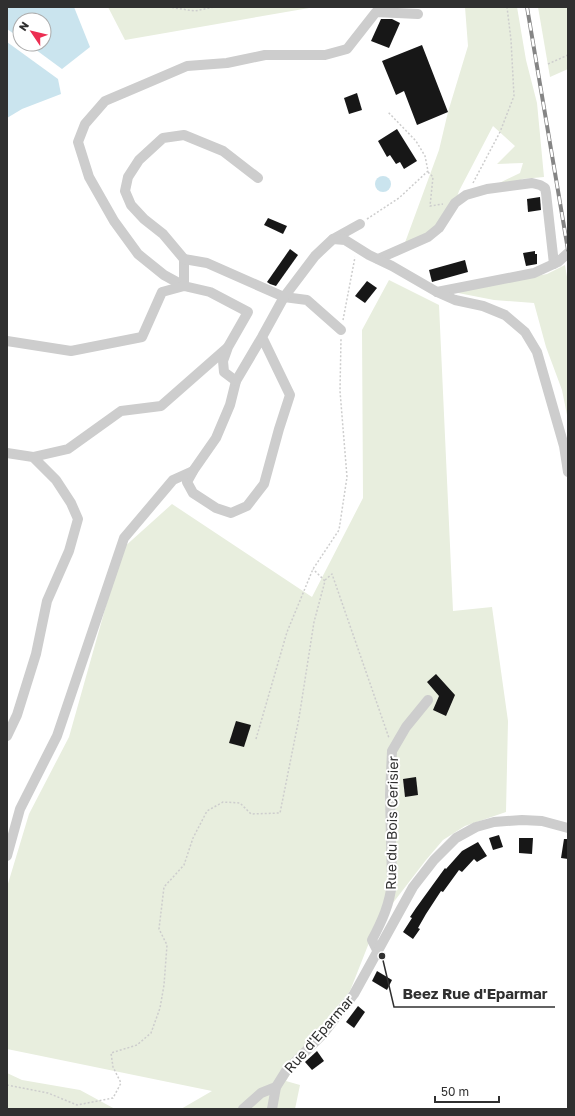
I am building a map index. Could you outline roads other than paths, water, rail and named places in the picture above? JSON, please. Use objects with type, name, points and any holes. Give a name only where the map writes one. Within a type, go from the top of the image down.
[{"type":"street","points":[[236,381],[224,372],[223,361],[228,347],[248,312],[210,292],[184,286],[164,275],[138,254],[114,221],[89,177],[78,142],[85,124],[104,101],[187,66],[227,63],[265,55],[325,55],[347,49],[376,12],[418,14]]},
{"type":"street","points":[[184,286],[184,259],[164,234],[144,219],[131,205],[125,191],[128,177],[139,160],[164,138],[184,135],[223,151],[258,178]]},
{"type":"street","points":[[378,259],[428,237],[439,228],[455,203],[466,195],[487,189],[532,183],[540,185],[544,188],[546,193],[556,263]]},
{"type":"street","points":[[262,337],[290,395],[264,484],[247,506],[231,513],[216,508],[193,493],[187,482],[216,438],[230,405],[236,381],[284,297],[315,256],[333,239],[360,224]]},
{"type":"street","points":[[333,239],[345,240],[437,292],[455,300],[483,306],[505,316],[525,332],[537,352],[564,446],[568,472]]},
{"type":"street","points":[[437,292],[534,273],[556,263],[568,253]]},
{"type":"street","points":[[184,259],[207,263],[284,297],[307,300],[341,330]]},
{"type":"street","points":[[7,341],[71,351],[142,337],[162,292],[184,286]]},
{"type":"street","points":[[7,454],[33,457],[68,449],[121,412],[161,406],[228,347]]},
{"type":"street","points":[[7,736],[17,715],[36,654],[46,601],[69,551],[78,519],[71,503],[56,480],[33,457]]},
{"type":"street","points":[[7,856],[20,809],[57,736],[124,538],[172,480],[193,471]]},
{"type":"street","name":"Rue du Bois Cerisier","points":[[378,952],[372,940],[387,908],[392,882],[390,795],[392,751],[406,727],[428,700]]},
{"type":"street","name":"Rue d'Eparmar","points":[[276,1087],[286,1071],[323,1034],[354,994],[413,887],[434,860],[456,838],[476,827],[494,822],[522,820],[542,821],[568,828]]},
{"type":"street","points":[[243,1109],[261,1093],[276,1087]]},
{"type":"street","points":[[272,1109],[276,1087]]},
{"type":"water","points":[[7,7],[74,7],[90,47],[62,69],[39,52],[52,52],[52,12],[12,12],[12,32],[7,29]]},
{"type":"water","points":[[7,42],[12,46],[12,52],[21,52],[58,79],[61,94],[22,109],[7,118]]},
{"type":"water","points":[[383,176],[389,178],[391,184],[389,190],[383,192],[377,190],[375,184],[377,178]]},
{"type":"railway","points":[[527,7],[568,250]]},
{"type":"place","name":"Beez Rue d'Eparmar","points":[[382,956]]}]
